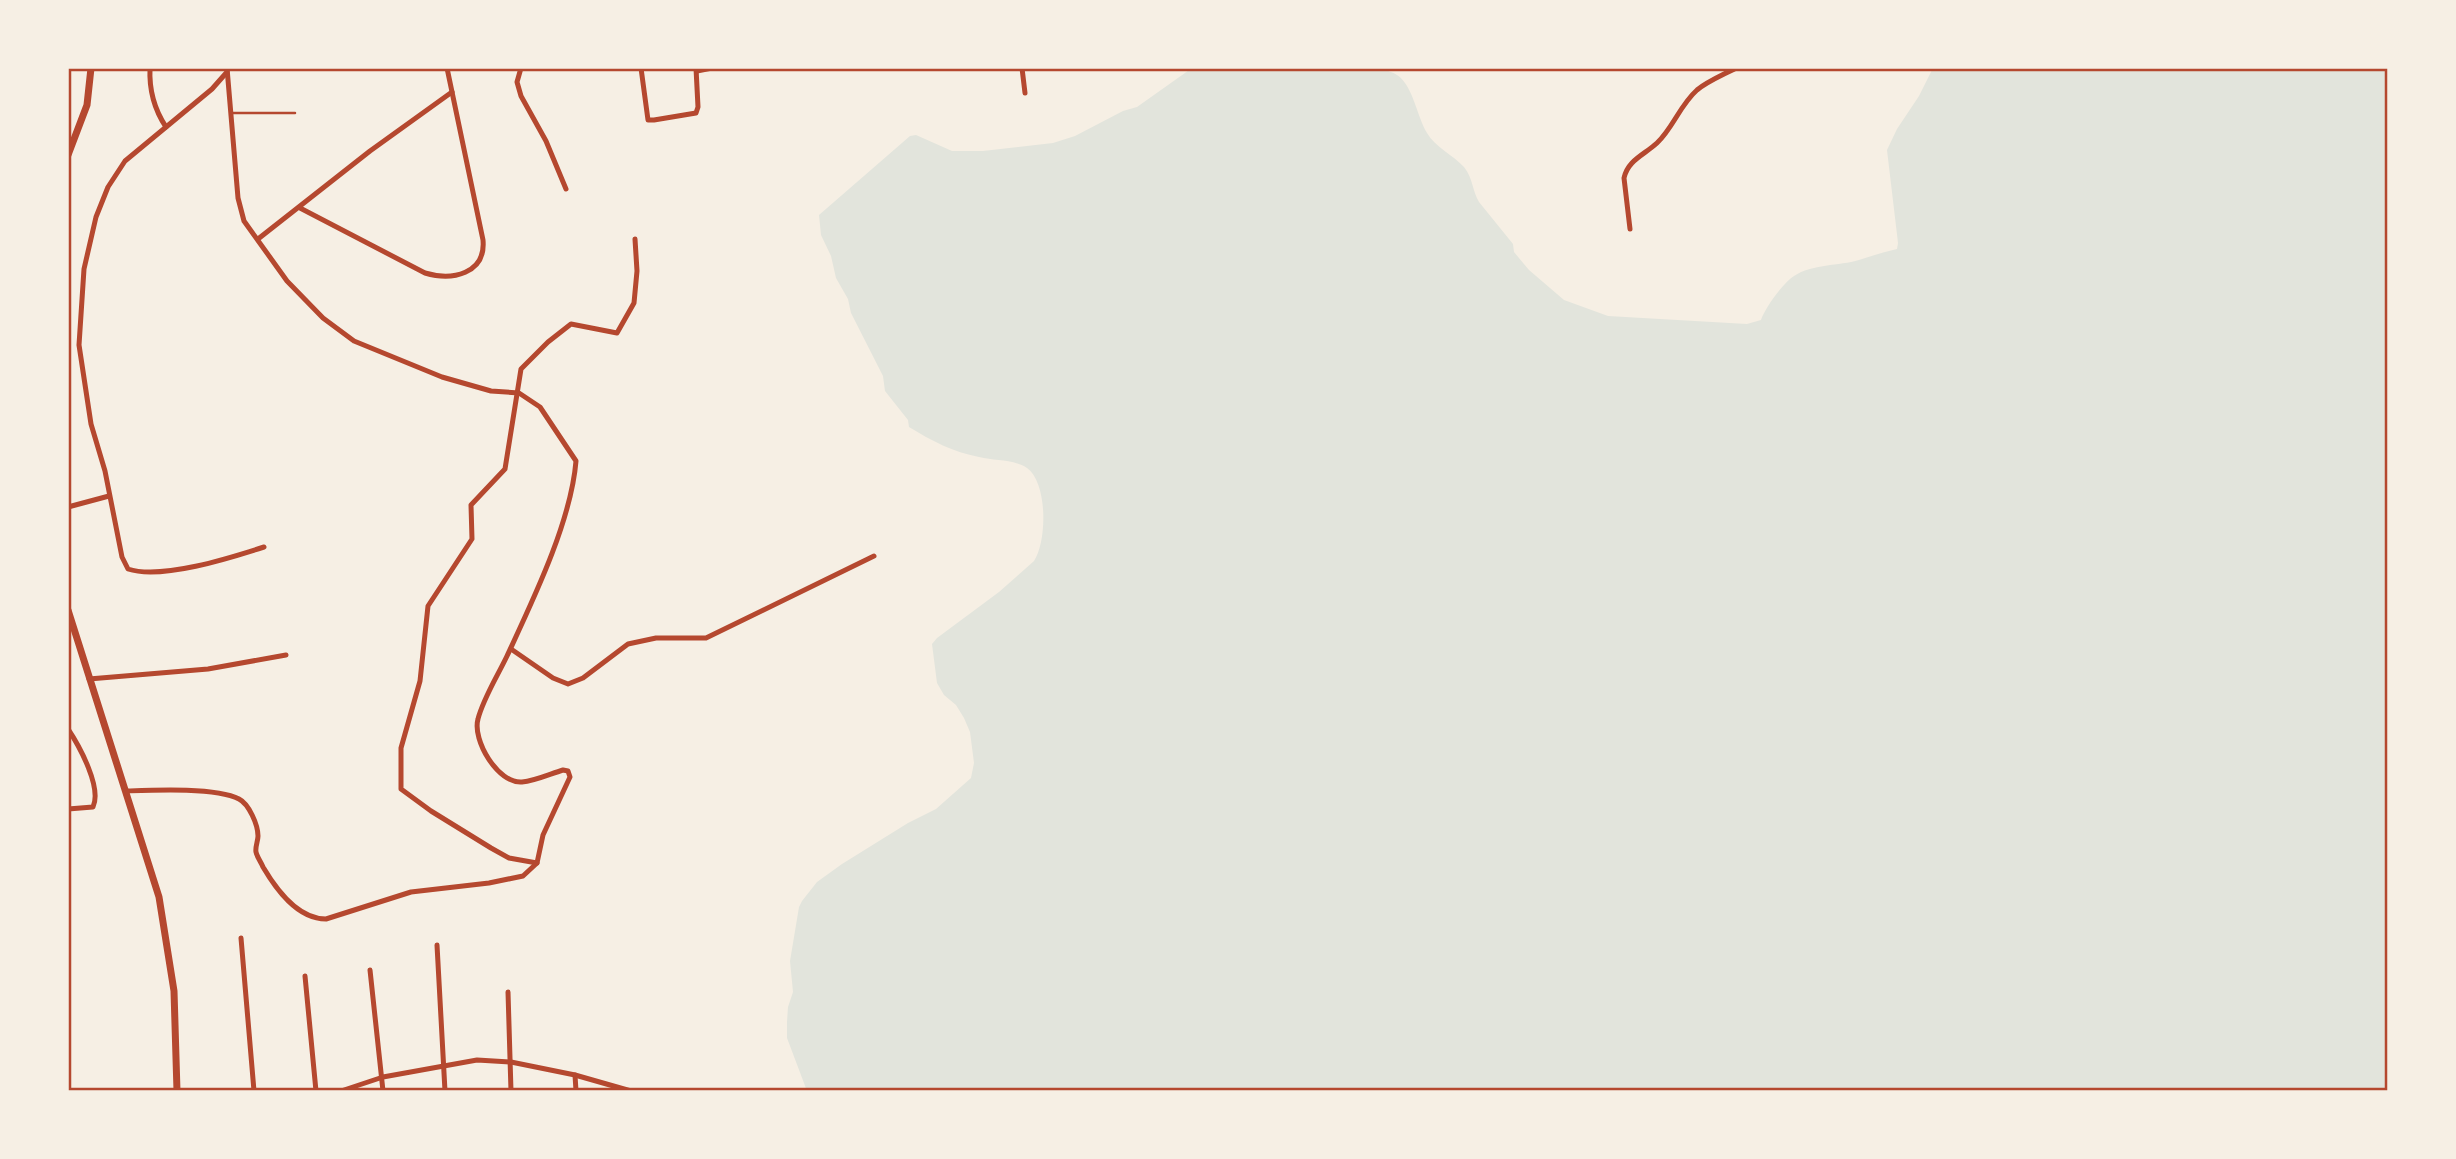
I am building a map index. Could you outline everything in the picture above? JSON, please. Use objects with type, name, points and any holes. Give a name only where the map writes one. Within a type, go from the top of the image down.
[{"type":"main road","points":[[68,155],[87,105],[91,68]]},
{"type":"main road","points":[[68,610],[127,791],[161,907],[174,990],[177,1091]]},
{"type":"street","points":[[149,68],[158,116],[166,127]]},
{"type":"street","points":[[300,208],[425,273],[450,276],[470,270],[478,264],[482,258],[483,240],[447,68]]},
{"type":"street","points":[[521,68],[517,82],[521,96],[546,141],[566,189]]},
{"type":"street","points":[[642,68],[648,120],[696,113],[696,70],[712,68]]},
{"type":"street","points":[[1022,68],[1025,93]]},
{"type":"street","points":[[1630,229],[1624,178],[1631,161],[1659,141],[1683,106],[1699,89],[1736,68]]},
{"type":"street","points":[[227,70],[212,89],[125,161],[108,187],[96,217],[84,269],[79,345],[91,424],[122,557],[128,569],[139,573],[195,566],[264,547]]},
{"type":"street","points":[[127,791],[177,789],[228,795],[241,800],[250,812],[258,833],[256,854],[272,882],[297,909],[317,919],[353,912],[411,892],[489,883],[523,876],[537,863],[543,835],[570,777],[568,771],[563,770],[522,782],[502,775],[482,750],[477,721],[542,577],[569,501],[576,460],[540,407],[519,393],[491,391],[442,377],[354,341],[323,318],[287,281],[244,221],[238,198],[227,70]]},
{"type":"street","points":[[258,239],[370,151],[452,92]]},
{"type":"street","points":[[537,863],[509,858],[431,811],[401,789],[401,748],[420,681],[428,606],[472,539],[471,505],[505,469],[521,369],[571,324],[617,333],[634,303],[637,271],[635,239]]},
{"type":"street","points":[[68,507],[109,496]]},
{"type":"street","points":[[511,649],[553,678],[568,684],[583,678],[628,644],[656,638],[706,638],[874,556]]},
{"type":"street","points":[[89,679],[208,668],[286,655]]},
{"type":"street","points":[[68,729],[76,741],[96,789],[97,799],[93,807],[68,809]]},
{"type":"street","points":[[241,938],[254,1091]]},
{"type":"street","points":[[437,945],[445,1091]]},
{"type":"street","points":[[370,970],[383,1091]]},
{"type":"street","points":[[305,976],[316,1091]]},
{"type":"street","points":[[508,992],[511,1091]]},
{"type":"street","points":[[341,1091],[383,1077],[477,1060],[511,1062],[575,1075],[631,1091]]},
{"type":"street","points":[[575,1075],[576,1091]]},
{"type":"lane","points":[[232,113],[295,113]]},
{"type":"shaded area","points":[[1192,68],[1382,68],[1394,73],[1407,86],[1430,138],[1467,171],[1479,202],[1513,244],[1514,252],[1529,270],[1564,300],[1608,316],[1747,324],[1761,320],[1780,290],[1801,272],[1897,249],[1887,150],[1933,68],[2388,68],[2388,1091],[807,1091],[787,1038],[788,1007],[793,992],[790,961],[799,907],[817,882],[908,823],[936,809],[971,778],[974,763],[970,732],[956,705],[944,695],[937,683],[932,644],[1034,561],[1043,527],[1039,486],[1027,468],[960,452],[909,427],[908,420],[885,391],[883,376],[836,278],[831,256],[821,235],[819,215],[910,136],[916,135],[952,151],[983,151],[1053,143],[1075,136],[1123,111],[1137,107]]}]
